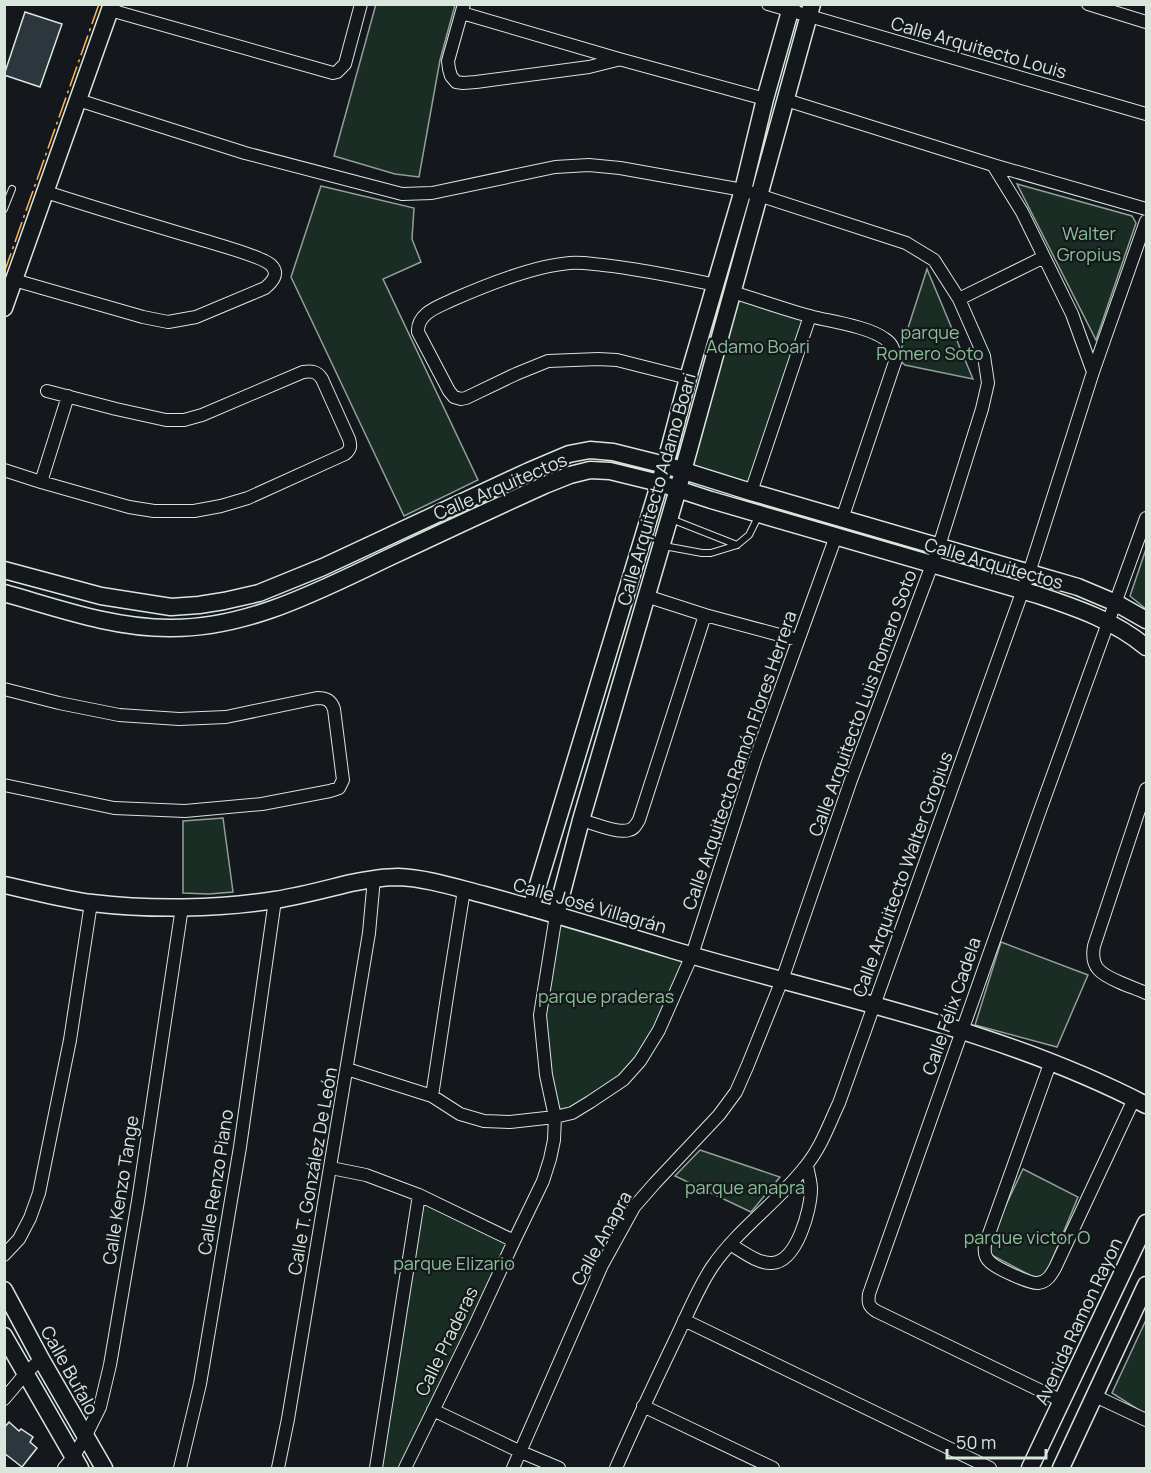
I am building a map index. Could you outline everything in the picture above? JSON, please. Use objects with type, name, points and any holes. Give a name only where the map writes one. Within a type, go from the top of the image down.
[{"type":"street","points":[[4,308],[111,7],[333,73],[345,64],[361,4]]},
{"type":"street","name":"Calle Arquitecto Louis","points":[[768,4],[810,11],[1146,114]]},
{"type":"street","points":[[1088,4],[1146,22]]},
{"type":"street","name":"Calle Arquitecto Adamo Boari","points":[[556,915],[732,292],[751,193],[765,99],[791,8]]},
{"type":"street","points":[[619,60],[589,67],[463,83],[456,82],[451,76],[448,61],[463,9],[619,60],[765,99]]},
{"type":"street","name":"Calle Arquitecto Adamo Boari","points":[[531,908],[665,465],[716,285],[786,100],[810,11]]},
{"type":"street","name":"Calle Arquitecto Luis Romero Soto","points":[[78,100],[245,153],[402,194],[432,193],[555,167],[589,165],[620,168],[751,193],[906,243],[933,260],[959,299],[984,356],[988,383],[939,546],[851,780],[782,980]]},
{"type":"street","points":[[786,100],[993,165],[1146,209]]},
{"type":"street","points":[[993,165],[1022,212],[1072,314],[1093,372]]},
{"type":"street","points":[[14,280],[142,317],[168,322],[196,316],[265,288],[273,281],[274,269],[269,263],[231,249],[46,192]]},
{"type":"street","points":[[1029,573],[1093,372],[1146,221]]},
{"type":"street","points":[[959,299],[1044,257]]},
{"type":"street","points":[[688,378],[617,360],[548,361],[461,399],[454,397],[449,391],[418,332],[420,320],[425,314],[439,306],[482,287],[534,270],[571,262],[630,268],[716,285]]},
{"type":"street","points":[[732,292],[884,338],[894,350],[896,359],[842,519]]},
{"type":"street","points":[[751,492],[810,316]]},
{"type":"street","points":[[4,470],[129,507],[154,511],[194,511],[248,498],[345,454],[350,447],[322,379],[316,372],[303,372],[202,415],[184,420],[166,420],[47,391]]},
{"type":"street","points":[[41,482],[68,396]]},
{"type":"street","name":"Calle Arquitectos","points":[[4,570],[101,597],[171,607],[199,605],[259,593],[323,567],[549,462],[569,454],[590,450],[613,452],[665,465],[1078,587],[1116,603],[1146,620]]},
{"type":"street","name":"Calle Arquitectos","points":[[4,592],[100,620],[132,625],[169,628],[230,621],[270,610],[345,578],[545,484],[590,470],[610,471],[659,483],[1022,590],[1072,606],[1109,622],[1133,636],[1146,647]]},
{"type":"street","points":[[452,506],[460,524]]},
{"type":"street","name":"Calle Félix Cadela","points":[[1062,1401],[876,1311],[868,1302],[961,1031],[1146,518]]},
{"type":"street","name":"Calle Arquitecto Ramón Flores Herrera","points":[[347,1069],[432,1096],[460,1114],[484,1121],[510,1122],[555,1118],[572,1113],[623,1080],[640,1061],[659,1030],[692,955],[755,760],[836,536]]},
{"type":"street","name":"Calle Arquitecto Walter Gropius","points":[[616,1468],[643,1406],[711,1268],[730,1244],[784,1192],[807,1166],[819,1146],[839,1102],[875,1005],[1029,573]]},
{"type":"street","points":[[646,596],[705,615],[798,640]]},
{"type":"street","points":[[169,628],[171,607]]},
{"type":"street","points":[[581,820],[616,830],[632,830],[636,826],[705,615]]},
{"type":"street","points":[[4,689],[119,715],[178,719],[226,717],[317,698],[329,700],[334,709],[343,776],[339,788],[330,791],[262,804],[185,811],[114,808],[4,784]]},
{"type":"street","points":[[1146,789],[1092,955],[1098,970],[1104,976],[1146,993]]},
{"type":"street","name":"Calle José Villagrán","points":[[5,887],[91,903],[182,907],[275,900],[374,879],[397,877],[422,880],[556,915],[961,1031],[1051,1061],[1140,1102]]},
{"type":"street","name":"Calle T. González De León","points":[[278,1468],[331,1168],[369,933],[374,879]]},
{"type":"street","points":[[432,1096],[464,890]]},
{"type":"street","name":"Calle Renzo Piano","points":[[180,1468],[200,1384],[240,1147],[275,900]]},
{"type":"street","points":[[4,1255],[19,1239],[39,1194],[70,1040],[91,903]]},
{"type":"street","name":"Calle Kenzo Tange","points":[[73,1464],[100,1407],[110,1365],[138,1201],[182,907]]},
{"type":"street","name":"Calle Praderas","points":[[405,1468],[543,1181],[554,1140],[555,1118],[546,1074],[540,1015],[556,915]]},
{"type":"street","name":"Calle Anapra","points":[[513,1468],[608,1256],[634,1208],[718,1116],[735,1092],[782,980]]},
{"type":"street","points":[[1051,1061],[984,1251],[989,1262],[1029,1282],[1043,1282],[1049,1278],[1140,1102]]},
{"type":"street","points":[[730,1244],[762,1262],[780,1262],[785,1258],[796,1243],[810,1206],[811,1186],[807,1166]]},
{"type":"street","points":[[331,1168],[366,1175],[419,1195],[514,1241]]},
{"type":"street","points":[[376,1468],[419,1195]]},
{"type":"street","name":"Avenida Ramon Rayon","points":[[1030,1468],[1146,1223]]},
{"type":"street","points":[[1061,1468],[1146,1285]]},
{"type":"street","name":"Calle Bufalo","points":[[4,1290],[104,1468]]},
{"type":"street","points":[[684,1320],[990,1468]]},
{"type":"street","points":[[4,1336],[26,1373],[73,1464]]},
{"type":"street","points":[[4,1399],[41,1359]]},
{"type":"street","points":[[1095,1396],[1146,1420]]},
{"type":"street","points":[[643,1406],[773,1468]]},
{"type":"street","points":[[433,1410],[559,1468]]},
{"type":"lane","points":[[4,209],[12,189]]},
{"type":"lane","points":[[661,546],[711,553],[737,545],[749,535],[759,514]]},
{"type":"lane","points":[[669,519],[737,545]]},
{"type":"green space","points":[[376,4],[455,5],[440,60],[419,177],[395,174],[334,156]]},
{"type":"green space","name":"Walter Gropius","points":[[1017,184],[1132,216],[1136,223],[1096,340]]},
{"type":"green space","points":[[321,186],[414,208],[412,239],[421,262],[383,279],[478,480],[404,516],[291,277]]},
{"type":"green space","name":"parque Romero Soto","points":[[927,269],[973,379],[905,365],[898,359]]},
{"type":"green space","name":"Adamo Boari","points":[[732,292],[810,316],[751,492],[683,471]]},
{"type":"green space","points":[[1146,549],[1146,609],[1130,596]]},
{"type":"green space","points":[[223,818],[233,892],[183,893],[183,821]]},
{"type":"green space","name":"parque praderas","points":[[556,915],[692,955],[659,1030],[623,1080],[555,1117],[542,1044]]},
{"type":"green space","points":[[1001,942],[1088,975],[1057,1047],[975,1025]]},
{"type":"green space","name":"parque anapra","points":[[700,1150],[780,1177],[751,1212],[675,1176]]},
{"type":"green space","name":"parque victor O","points":[[1023,1169],[1078,1197],[1043,1282],[984,1251]]},
{"type":"green space","name":"parque Elizario","points":[[419,1195],[514,1241],[405,1468],[375,1468]]},
{"type":"green space","points":[[1146,1320],[1146,1414],[1112,1393]]},
{"type":"building","points":[[25,12],[62,24],[40,87],[4,75]]},
{"type":"building","points":[[9,1422],[19,1431],[21,1429],[33,1437],[30,1442],[37,1448],[22,1467],[4,1453],[4,1428]]},
{"type":"power","points":[[4,273],[99,4]]}]
